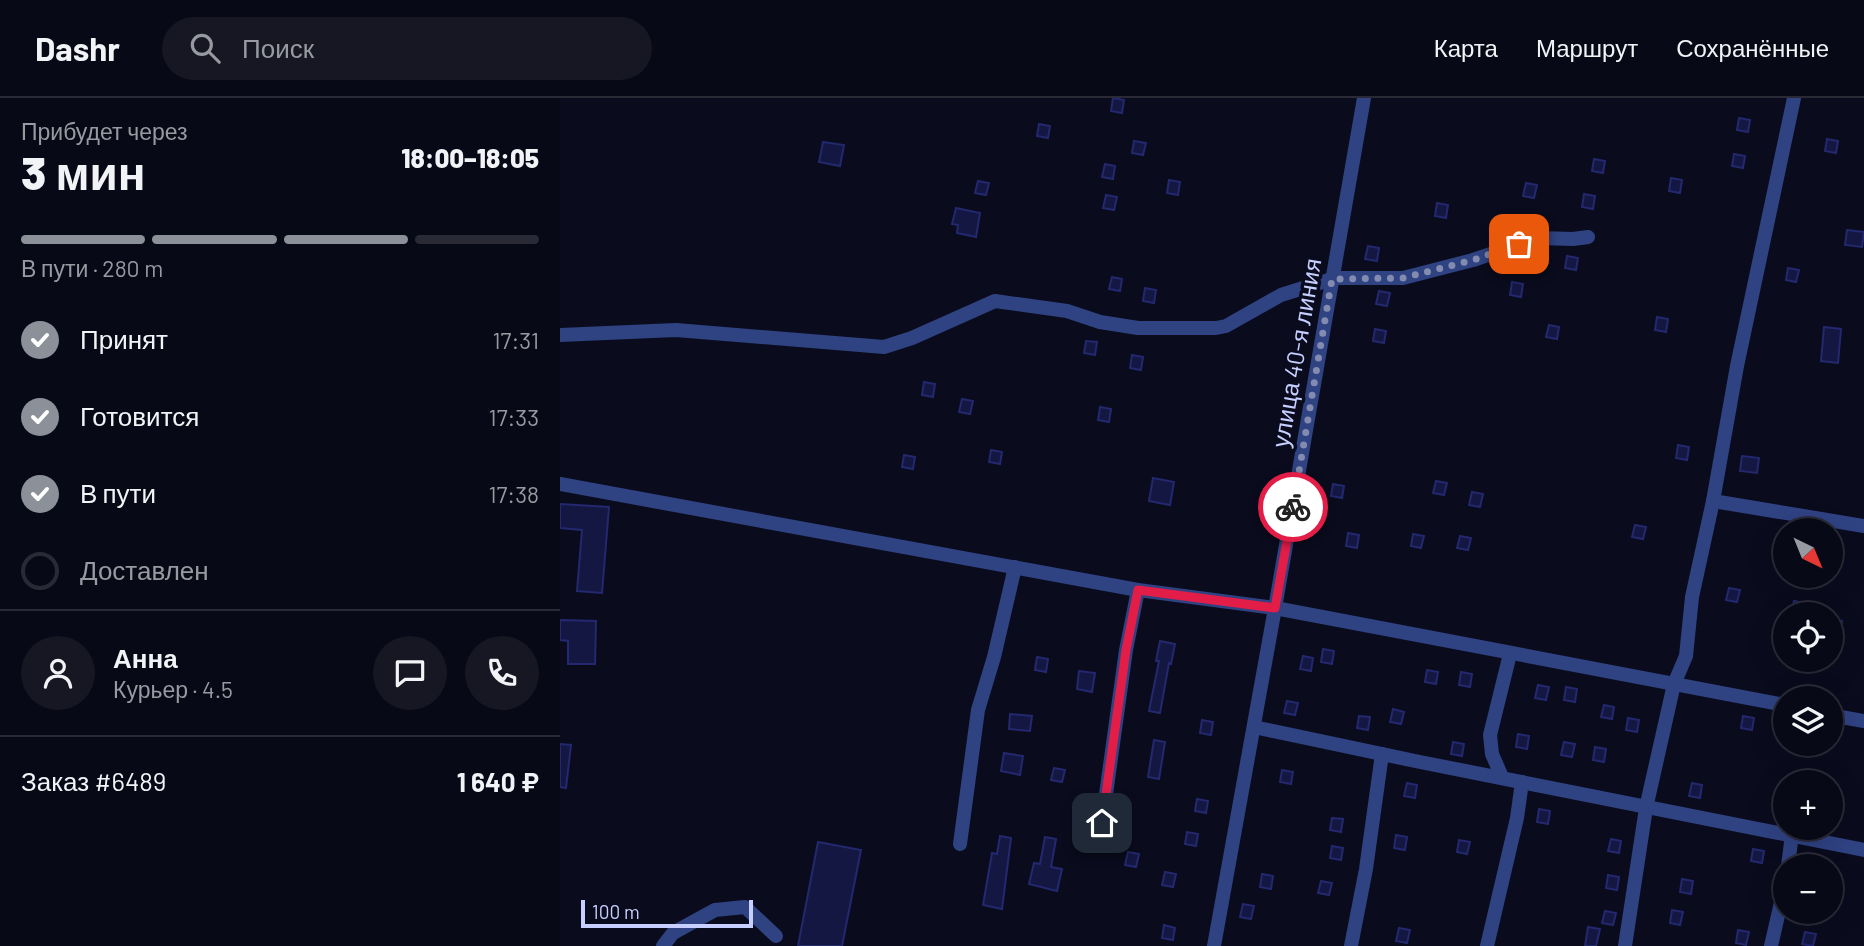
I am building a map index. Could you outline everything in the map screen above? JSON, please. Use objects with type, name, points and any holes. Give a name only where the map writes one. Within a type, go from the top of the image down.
[{"type":"street","name":"улица 40-я линия","points":[[1214,946],[1364,98]]},
{"type":"street","points":[[1625,946],[1646,808],[1674,684],[1686,656],[1692,597],[1713,501],[1737,366],[1794,98]]},
{"type":"street","points":[[560,335],[676,330],[884,347],[912,338],[995,301],[1067,312],[1100,322],[1138,328],[1216,328],[1226,326],[1281,295],[1332,279],[1403,278],[1473,260],[1538,238],[1588,237]]},
{"type":"street","points":[[560,484],[1138,590],[1275,608],[1773,703]]},
{"type":"street","points":[[1713,501],[1864,526]]},
{"type":"street","points":[[960,844],[978,710],[1016,567]]},
{"type":"street","points":[[1102,823],[1126,650],[1138,590]]},
{"type":"street","points":[[1502,777],[1492,754],[1490,736],[1510,654]]},
{"type":"street","points":[[1843,717],[1864,721]]},
{"type":"street","points":[[1254,727],[1646,808],[1773,831]]},
{"type":"street","points":[[1351,946],[1366,869],[1382,754]]},
{"type":"street","points":[[1488,946],[1517,818],[1522,782]]},
{"type":"street","points":[[1819,840],[1864,850]]},
{"type":"street","points":[[663,946],[673,933],[715,911],[745,907],[776,936]]},
{"type":"street","points":[[1771,946],[1776,924]]},
{"type":"building","points":[[1113,98],[1124,100],[1122,113],[1111,111]]},
{"type":"building","points":[[1739,118],[1750,120],[1748,132],[1737,130]]},
{"type":"building","points":[[1039,124],[1050,126],[1048,138],[1037,136]]},
{"type":"building","points":[[1827,139],[1838,141],[1836,153],[1825,151]]},
{"type":"building","points":[[1134,141],[1146,143],[1143,155],[1132,153]]},
{"type":"building","points":[[823,142],[844,145],[840,166],[819,162]]},
{"type":"building","points":[[1734,154],[1745,156],[1743,168],[1732,166]]},
{"type":"building","points":[[1594,159],[1605,161],[1603,173],[1592,171]]},
{"type":"building","points":[[1105,164],[1115,166],[1113,179],[1102,177]]},
{"type":"building","points":[[1671,178],[1682,180],[1680,193],[1669,191]]},
{"type":"building","points":[[1169,180],[1180,182],[1178,195],[1167,193]]},
{"type":"building","points":[[978,181],[989,183],[986,195],[975,193]]},
{"type":"building","points":[[1526,183],[1537,185],[1534,198],[1523,196]]},
{"type":"building","points":[[1584,194],[1595,196],[1593,209],[1582,207]]},
{"type":"building","points":[[1106,195],[1117,197],[1114,210],[1103,208]]},
{"type":"building","points":[[1437,203],[1448,205],[1446,218],[1435,216]]},
{"type":"building","points":[[956,208],[980,213],[976,237],[957,233],[958,225],[952,224]]},
{"type":"building","points":[[1847,230],[1864,232],[1862,247],[1845,245]]},
{"type":"building","points":[[1368,246],[1379,248],[1377,261],[1365,259]]},
{"type":"building","points":[[1567,256],[1578,258],[1576,270],[1565,268]]},
{"type":"building","points":[[1788,268],[1799,270],[1796,282],[1786,280]]},
{"type":"building","points":[[1112,277],[1122,279],[1120,291],[1109,289]]},
{"type":"building","points":[[1512,282],[1523,284],[1521,297],[1510,295]]},
{"type":"building","points":[[1145,288],[1156,290],[1154,303],[1143,301]]},
{"type":"building","points":[[1379,291],[1390,293],[1387,306],[1376,304]]},
{"type":"building","points":[[1657,317],[1668,319],[1666,332],[1655,330]]},
{"type":"building","points":[[1549,325],[1559,327],[1557,339],[1546,337]]},
{"type":"building","points":[[1824,327],[1841,329],[1838,363],[1821,361]]},
{"type":"building","points":[[1375,329],[1386,331],[1384,343],[1373,341]]},
{"type":"building","points":[[1086,341],[1097,342],[1095,355],[1084,353]]},
{"type":"building","points":[[1132,355],[1143,357],[1141,370],[1130,368]]},
{"type":"building","points":[[924,382],[935,384],[933,397],[922,395]]},
{"type":"building","points":[[962,399],[973,401],[970,414],[959,412]]},
{"type":"building","points":[[1100,407],[1111,409],[1109,422],[1098,420]]},
{"type":"building","points":[[1678,445],[1689,447],[1687,460],[1676,458]]},
{"type":"building","points":[[991,450],[1002,452],[1000,464],[989,462]]},
{"type":"building","points":[[904,455],[915,457],[913,469],[902,467]]},
{"type":"building","points":[[1742,456],[1759,458],[1757,473],[1740,471]]},
{"type":"building","points":[[1153,478],[1174,482],[1170,505],[1149,501]]},
{"type":"building","points":[[1436,481],[1447,483],[1444,495],[1433,493]]},
{"type":"building","points":[[1333,484],[1344,486],[1342,498],[1331,496]]},
{"type":"building","points":[[1472,492],[1483,494],[1480,507],[1469,505]]},
{"type":"building","points":[[560,504],[609,507],[602,593],[577,591],[582,530],[560,528]]},
{"type":"building","points":[[1635,525],[1646,527],[1643,539],[1632,537]]},
{"type":"building","points":[[1348,533],[1359,535],[1357,548],[1346,546]]},
{"type":"building","points":[[1413,534],[1424,536],[1421,548],[1411,546]]},
{"type":"building","points":[[1460,536],[1471,538],[1468,550],[1457,548]]},
{"type":"building","points":[[1729,588],[1740,590],[1737,602],[1726,600]]},
{"type":"building","points":[[560,620],[596,621],[595,664],[568,664],[568,641],[560,640]]},
{"type":"building","points":[[1160,641],[1175,644],[1160,713],[1149,711],[1159,661],[1156,661]]},
{"type":"building","points":[[1323,649],[1334,651],[1332,664],[1321,662]]},
{"type":"building","points":[[1303,656],[1313,658],[1311,671],[1300,669]]},
{"type":"building","points":[[1037,657],[1048,659],[1046,672],[1035,670]]},
{"type":"building","points":[[1427,670],[1438,672],[1436,684],[1425,682]]},
{"type":"building","points":[[1079,671],[1095,673],[1092,692],[1077,689]]},
{"type":"building","points":[[1461,672],[1472,674],[1470,687],[1459,685]]},
{"type":"building","points":[[1538,685],[1549,687],[1546,700],[1535,698]]},
{"type":"building","points":[[1566,687],[1577,689],[1575,702],[1564,700]]},
{"type":"building","points":[[1287,701],[1298,703],[1295,715],[1284,713]]},
{"type":"building","points":[[1604,705],[1614,707],[1612,719],[1601,717]]},
{"type":"building","points":[[1393,709],[1404,712],[1401,724],[1390,722]]},
{"type":"building","points":[[1010,714],[1032,716],[1030,731],[1009,729]]},
{"type":"building","points":[[1359,716],[1370,717],[1368,730],[1357,728]]},
{"type":"building","points":[[1743,716],[1754,718],[1752,730],[1741,728]]},
{"type":"building","points":[[1628,718],[1639,720],[1637,732],[1626,730]]},
{"type":"building","points":[[1202,720],[1213,722],[1211,735],[1200,733]]},
{"type":"building","points":[[1518,734],[1529,736],[1527,749],[1516,747]]},
{"type":"building","points":[[1154,740],[1165,742],[1159,779],[1148,777]]},
{"type":"building","points":[[1453,742],[1464,744],[1462,756],[1451,754]]},
{"type":"building","points":[[1564,742],[1575,744],[1572,757],[1561,755]]},
{"type":"building","points":[[560,744],[571,745],[566,788],[560,787]]},
{"type":"building","points":[[1595,747],[1606,749],[1604,762],[1593,760]]},
{"type":"building","points":[[1004,753],[1023,756],[1020,775],[1001,771]]},
{"type":"building","points":[[1054,768],[1065,770],[1062,782],[1051,780]]},
{"type":"building","points":[[1282,770],[1293,772],[1291,784],[1280,782]]},
{"type":"building","points":[[1407,783],[1417,785],[1415,798],[1404,796]]},
{"type":"building","points":[[1692,783],[1702,785],[1700,798],[1689,796]]},
{"type":"building","points":[[1197,799],[1208,801],[1206,813],[1195,811]]},
{"type":"building","points":[[1539,809],[1550,811],[1548,824],[1537,822]]},
{"type":"building","points":[[1332,818],[1343,819],[1341,832],[1330,830]]},
{"type":"building","points":[[1187,832],[1198,834],[1196,846],[1185,844]]},
{"type":"building","points":[[1396,835],[1407,837],[1405,850],[1394,848]]},
{"type":"building","points":[[1000,836],[1011,838],[1002,909],[983,905],[992,853],[997,854]]},
{"type":"building","points":[[1045,837],[1056,839],[1051,867],[1062,869],[1057,891],[1029,884],[1034,863],[1040,864]]},
{"type":"building","points":[[1611,839],[1621,841],[1619,853],[1608,851]]},
{"type":"building","points":[[1459,840],[1470,842],[1467,854],[1457,852]]},
{"type":"building","points":[[818,842],[861,850],[842,946],[798,946]]},
{"type":"building","points":[[1332,846],[1343,848],[1341,860],[1330,858]]},
{"type":"building","points":[[1753,849],[1764,851],[1762,863],[1751,861]]},
{"type":"building","points":[[1128,852],[1139,854],[1136,867],[1125,865]]},
{"type":"building","points":[[1165,872],[1176,874],[1173,887],[1162,885]]},
{"type":"building","points":[[1262,874],[1273,876],[1271,889],[1260,887]]},
{"type":"building","points":[[1608,875],[1619,877],[1617,890],[1606,888]]},
{"type":"building","points":[[1682,879],[1693,881],[1691,894],[1680,892]]},
{"type":"building","points":[[1321,881],[1332,883],[1329,895],[1318,893]]},
{"type":"building","points":[[1243,904],[1254,906],[1251,919],[1240,917]]},
{"type":"building","points":[[1672,910],[1683,912],[1680,925],[1670,923]]},
{"type":"building","points":[[1605,911],[1616,913],[1613,925],[1602,923]]},
{"type":"building","points":[[1164,925],[1175,928],[1173,940],[1162,938]]},
{"type":"building","points":[[1588,927],[1600,929],[1596,946],[1585,946]]},
{"type":"building","points":[[1399,928],[1410,930],[1407,943],[1396,941]]},
{"type":"building","points":[[1738,930],[1749,932],[1746,945],[1736,943]]},
{"type":"building","points":[[1805,932],[1816,934],[1813,946],[1802,944]]},
{"type":"way so far","points":[[1293,507],[1332,279],[1417,276],[1519,244]]},
{"type":"route","points":[[1102,823],[1126,650],[1138,590],[1275,608],[1293,507]]}]
